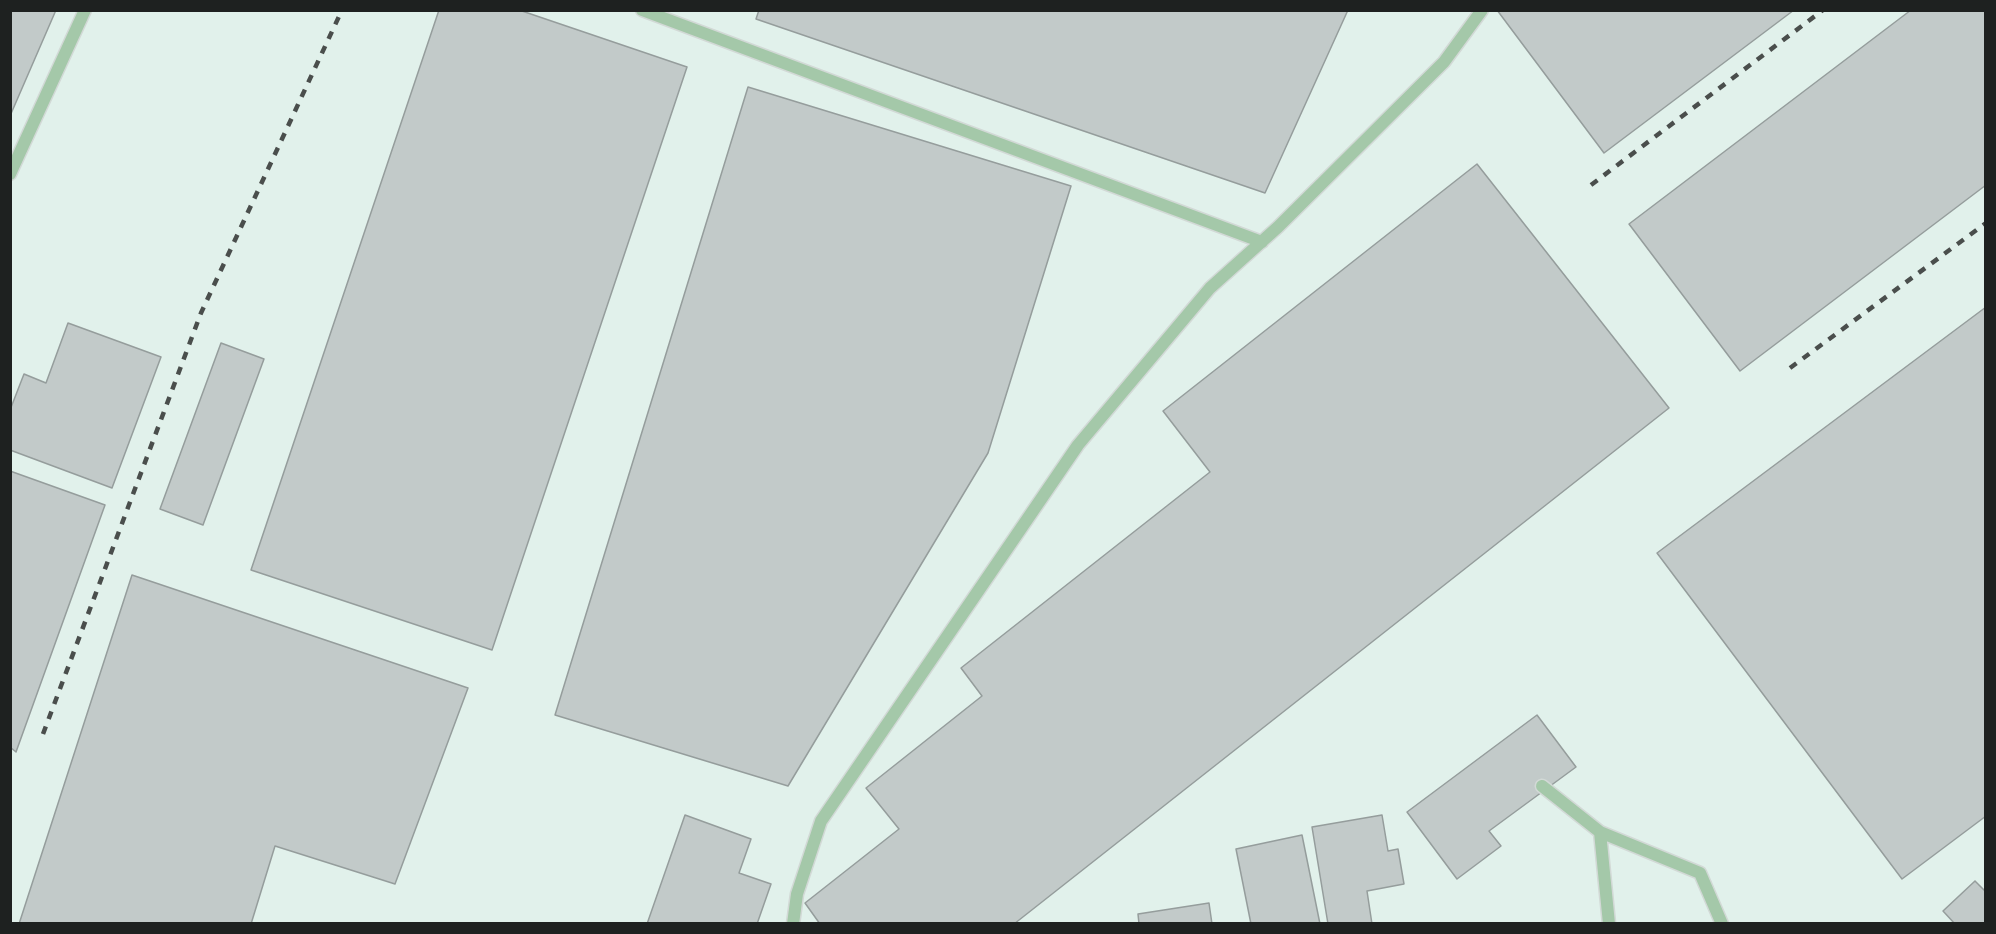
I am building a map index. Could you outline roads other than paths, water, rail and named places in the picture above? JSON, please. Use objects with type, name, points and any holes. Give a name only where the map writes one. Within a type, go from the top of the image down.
[{"type":"lane","points":[[10,174],[85,10]]},
{"type":"lane","points":[[642,10],[1262,242]]},
{"type":"lane","points":[[793,924],[797,894],[821,821],[1065,465],[1210,288],[1262,242],[1444,62],[1482,10]]},
{"type":"lane","points":[[1542,786],[1600,832],[1700,873],[1722,924]]},
{"type":"lane","points":[[1600,832],[1609,924]]},
{"type":"railway","points":[[43,734],[201,313],[342,10]]},
{"type":"railway","points":[[1591,185],[1823,10]]},
{"type":"railway","points":[[1790,368],[1986,223]]}]
